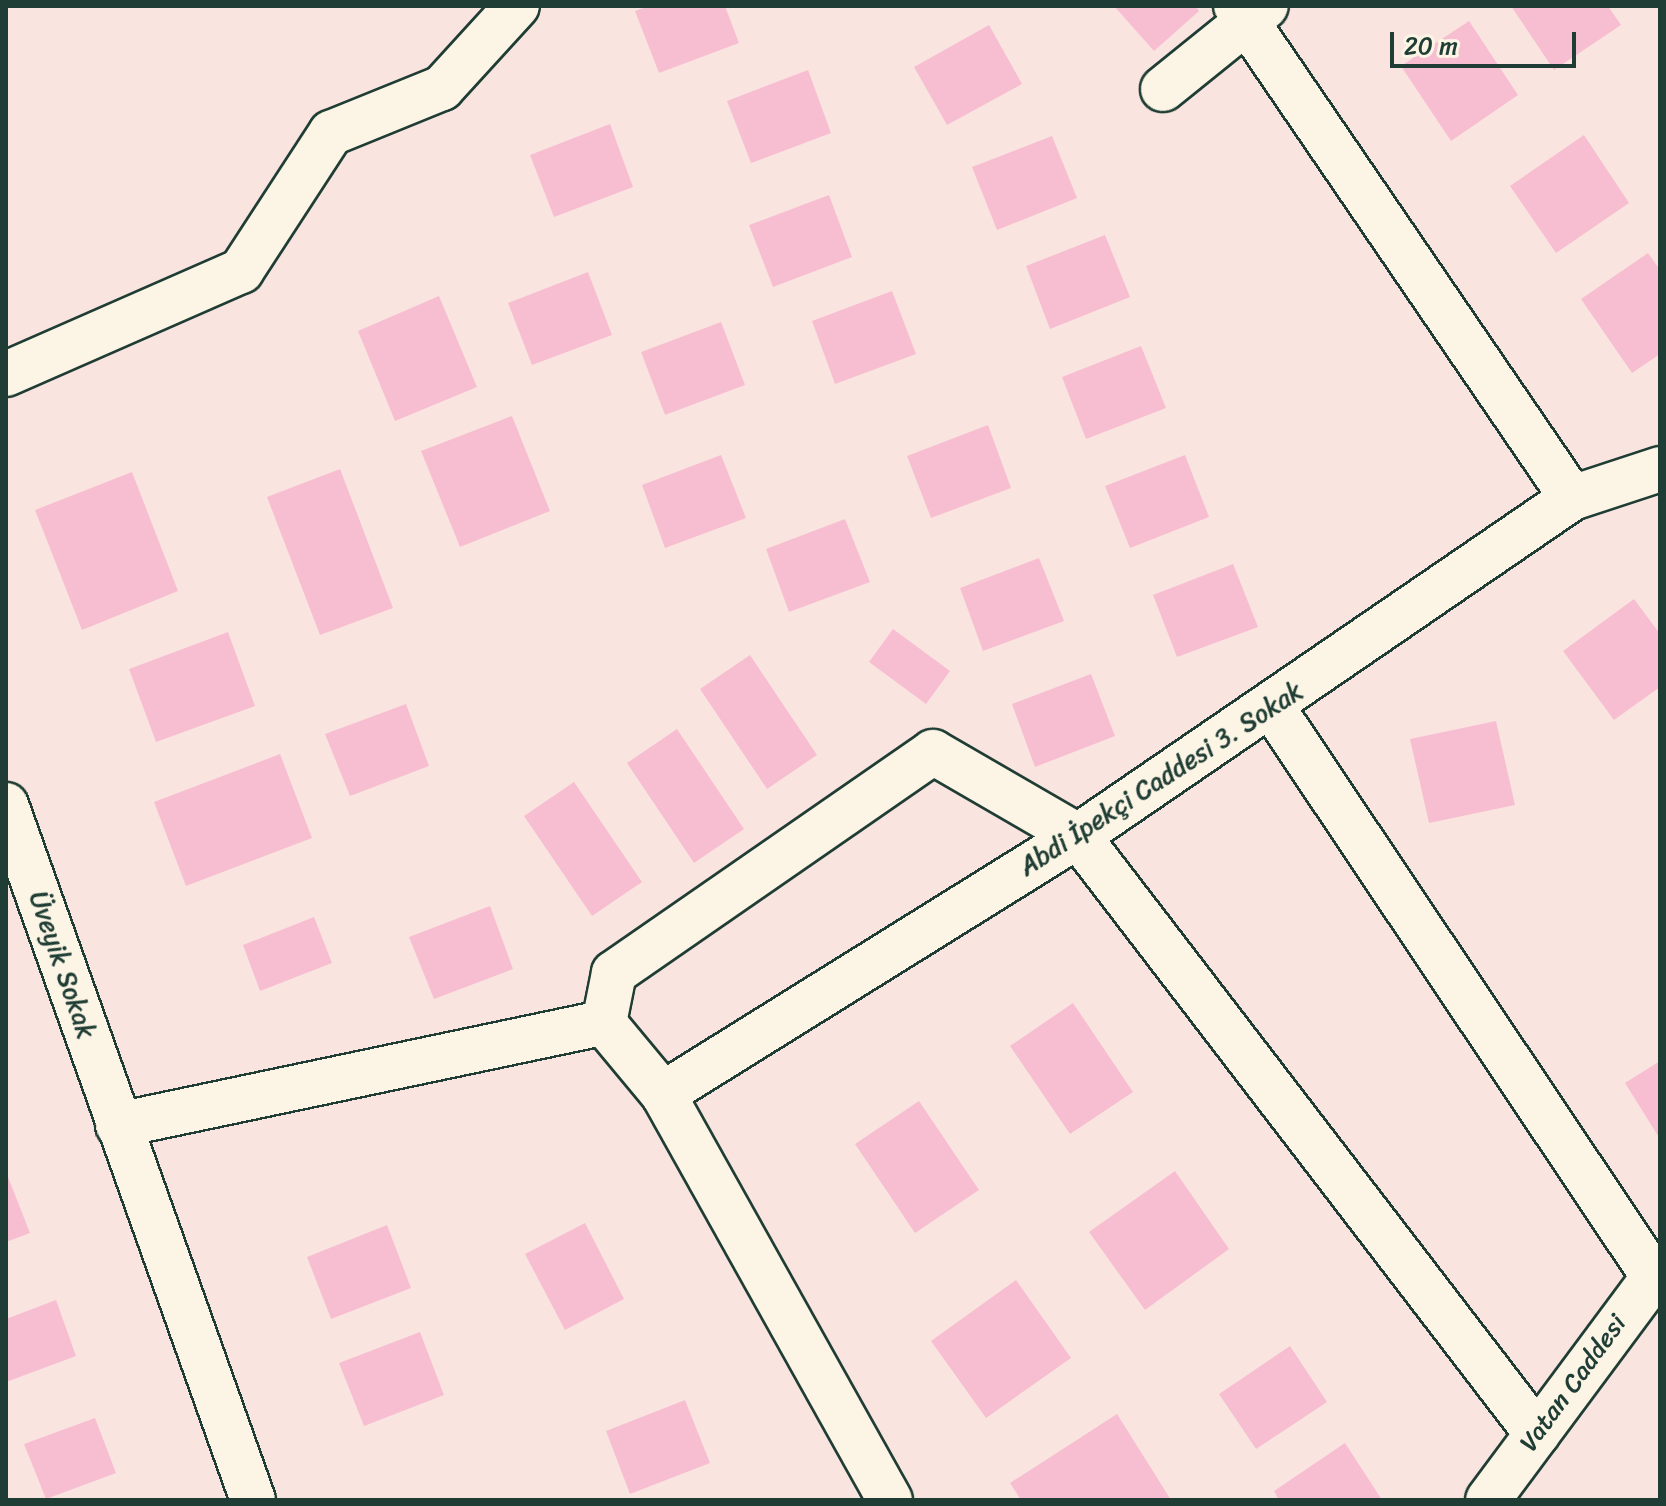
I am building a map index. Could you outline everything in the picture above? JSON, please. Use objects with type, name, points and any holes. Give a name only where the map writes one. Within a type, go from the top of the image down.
[{"type":"street","points":[[6,374],[241,271],[331,133],[442,88],[517,6]]},
{"type":"street","points":[[1163,89],[1250,11],[1572,498]]},
{"type":"street","name":"Abdi İpekçi Caddesi 3. Sokak","points":[[663,1094],[1078,836],[1272,707],[1572,498],[1660,469]]},
{"type":"street","points":[[1272,707],[1656,1271]]},
{"type":"street","points":[[604,1023],[614,973],[933,752],[1078,836],[1537,1434]]},
{"type":"street","name":"Üveyik Sokak","points":[[6,805],[253,1500]]},
{"type":"street","points":[[118,1125],[604,1023]]},
{"type":"street","points":[[604,1023],[663,1094],[890,1500]]},
{"type":"street","name":"Vatan Caddesi","points":[[1488,1500],[1656,1271]]},
{"type":"building","points":[[649,6],[725,6],[739,43],[659,73],[635,11]]},
{"type":"building","points":[[1114,6],[1195,6],[1199,11],[1154,51]]},
{"type":"building","points":[[1511,6],[1608,6],[1621,25],[1554,70]]},
{"type":"building","points":[[1469,21],[1518,95],[1451,141],[1401,66]]},
{"type":"building","points":[[989,25],[1022,84],[947,125],[914,67]]},
{"type":"building","points":[[808,70],[831,133],[751,163],[727,101]]},
{"type":"building","points":[[610,124],[633,187],[554,217],[530,155]]},
{"type":"building","points":[[1584,135],[1629,203],[1556,253],[1510,186]]},
{"type":"building","points":[[1052,136],[1077,198],[997,230],[972,167]]},
{"type":"building","points":[[829,195],[852,257],[773,287],[749,225]]},
{"type":"building","points":[[1105,235],[1130,297],[1050,329],[1026,266]]},
{"type":"building","points":[[1648,253],[1660,270],[1660,354],[1632,373],[1581,299]]},
{"type":"building","points":[[588,272],[612,335],[532,365],[508,303]]},
{"type":"building","points":[[892,291],[916,354],[835,384],[812,321]]},
{"type":"building","points":[[439,296],[477,387],[395,421],[358,331]]},
{"type":"building","points":[[721,322],[745,385],[665,415],[641,352]]},
{"type":"building","points":[[1141,346],[1166,408],[1086,439],[1062,377]]},
{"type":"building","points":[[512,416],[550,511],[460,547],[421,451]]},
{"type":"building","points":[[988,425],[1011,488],[931,518],[907,456]]},
{"type":"building","points":[[721,455],[746,518],[665,548],[642,485]]},
{"type":"building","points":[[1185,455],[1209,517],[1130,548],[1105,486]]},
{"type":"building","points":[[340,469],[393,608],[320,635],[267,497]]},
{"type":"building","points":[[132,472],[178,591],[82,630],[35,510]]},
{"type":"building","points":[[845,519],[870,582],[789,612],[766,549]]},
{"type":"building","points":[[1039,558],[1064,621],[983,651],[960,588]]},
{"type":"building","points":[[1233,564],[1258,627],[1177,657],[1153,595]]},
{"type":"building","points":[[1634,599],[1660,634],[1660,687],[1614,720],[1563,651]]},
{"type":"building","points":[[893,629],[950,671],[926,704],[869,662]]},
{"type":"building","points":[[228,632],[255,706],[156,742],[129,669]]},
{"type":"building","points":[[750,655],[817,755],[767,789],[700,689]]},
{"type":"building","points":[[1091,674],[1115,736],[1035,767],[1012,704]]},
{"type":"building","points":[[406,704],[429,766],[350,796],[325,734]]},
{"type":"building","points":[[1496,721],[1515,805],[1429,823],[1410,739]]},
{"type":"building","points":[[677,729],[744,829],[694,863],[627,763]]},
{"type":"building","points":[[280,754],[312,838],[186,886],[154,802]]},
{"type":"building","points":[[574,782],[642,882],[592,916],[524,816]]},
{"type":"building","points":[[490,906],[513,969],[434,999],[409,937]]},
{"type":"building","points":[[314,917],[332,963],[260,991],[243,945]]},
{"type":"building","points":[[1073,1003],[1133,1092],[1070,1134],[1010,1046]]},
{"type":"building","points":[[1660,1061],[1660,1139],[1625,1083]]},
{"type":"building","points":[[919,1101],[979,1190],[915,1233],[855,1144]]},
{"type":"building","points":[[1175,1171],[1229,1249],[1145,1310],[1089,1232]]},
{"type":"building","points":[[6,1178],[30,1233],[6,1242]]},
{"type":"building","points":[[585,1223],[624,1299],[565,1330],[525,1254]]},
{"type":"building","points":[[387,1225],[411,1288],[331,1319],[307,1257]]},
{"type":"building","points":[[1016,1280],[1071,1358],[986,1418],[931,1341]]},
{"type":"building","points":[[56,1300],[76,1356],[6,1382],[6,1319]]},
{"type":"building","points":[[420,1332],[444,1395],[364,1426],[339,1363]]},
{"type":"building","points":[[1290,1346],[1327,1402],[1256,1449],[1219,1394]]},
{"type":"building","points":[[685,1400],[710,1463],[630,1494],[606,1431]]},
{"type":"building","points":[[1117,1414],[1171,1500],[1021,1500],[1010,1483]]},
{"type":"building","points":[[95,1418],[116,1473],[46,1499],[24,1444]]},
{"type":"building","points":[[1345,1443],[1382,1500],[1279,1500],[1274,1491]]}]
